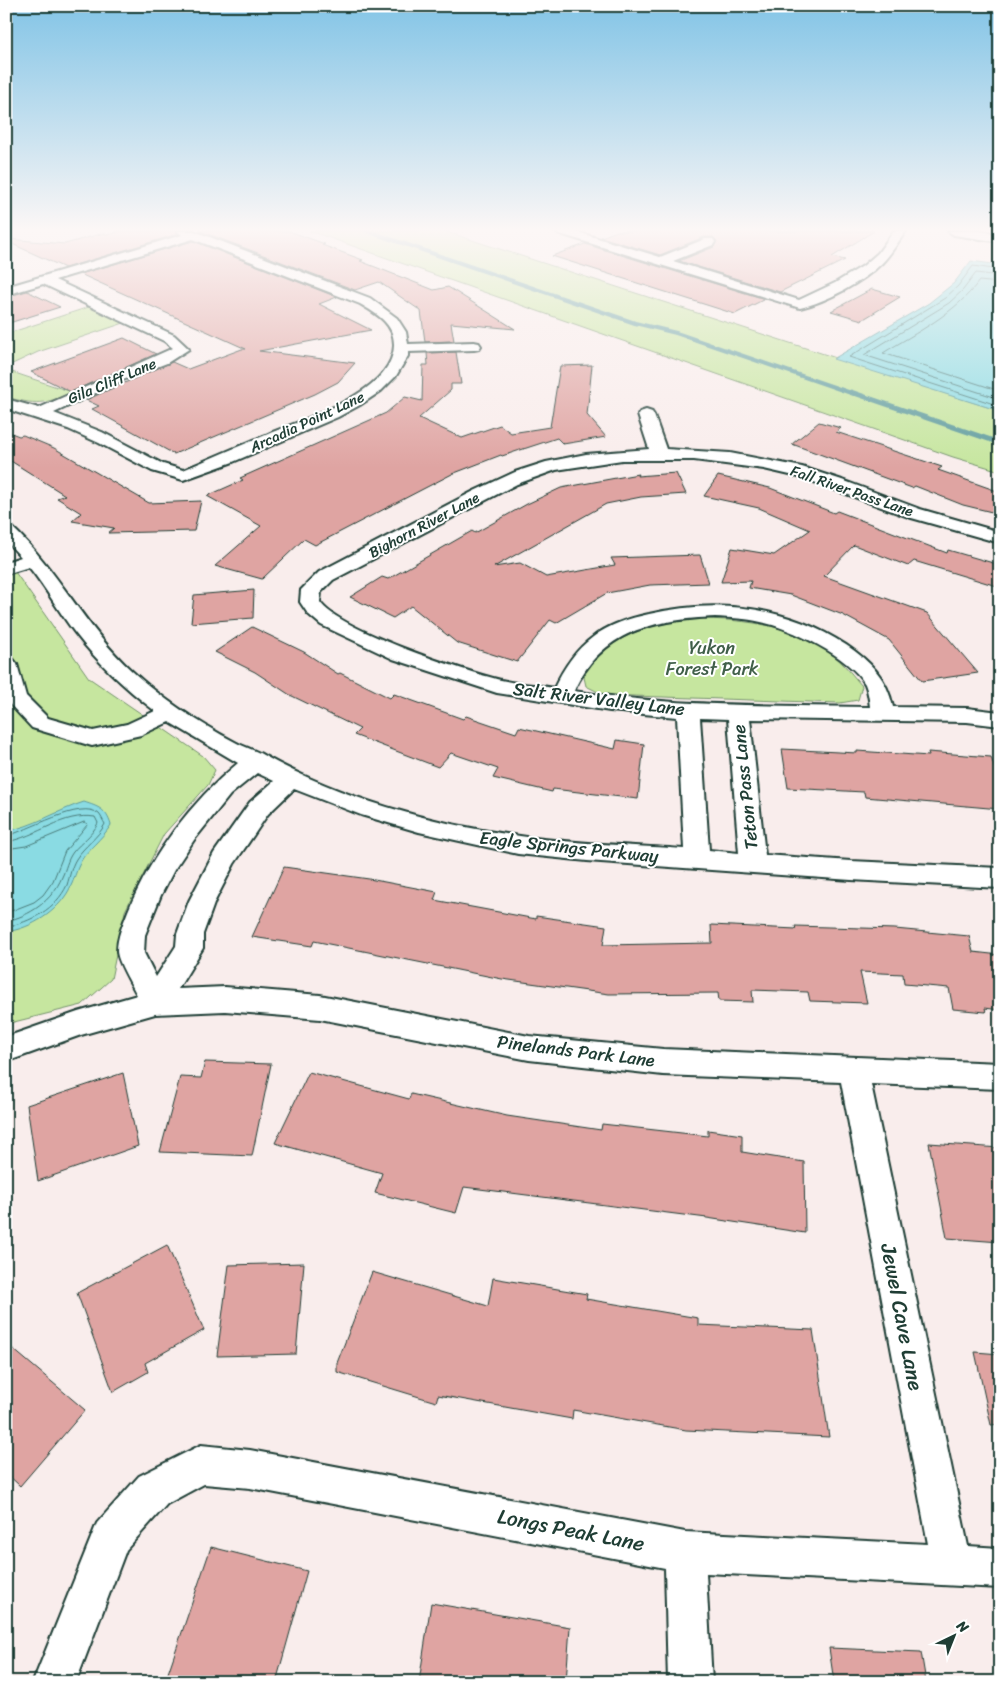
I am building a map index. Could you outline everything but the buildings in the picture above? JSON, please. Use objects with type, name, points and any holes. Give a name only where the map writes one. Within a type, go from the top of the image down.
[{"type":"street","name":"Gila Cliff Lane","points":[[41,413],[118,377],[162,360],[182,349],[169,338],[108,310]]},
{"type":"street","points":[[378,310],[393,321],[400,334],[403,348],[474,346]]},
{"type":"street","name":"Arcadia Point Lane","points":[[41,413],[97,436],[148,464],[181,475],[217,463],[350,405],[372,391],[389,376],[400,360],[403,348]]},
{"type":"street","points":[[6,404],[41,413]]},
{"type":"street","points":[[646,416],[659,454]]},
{"type":"street","name":"Fall River Pass Lane","points":[[554,467],[625,455],[659,454],[693,455],[766,463],[832,482],[901,509],[947,524],[1000,538]]},
{"type":"street","name":"Bighorn River Lane","points":[[310,602],[312,590],[326,576],[492,488],[522,476],[554,467]]},
{"type":"street","name":"Eagle Springs Parkway","points":[[6,531],[34,559],[54,584],[81,626],[111,664],[171,712],[204,733],[256,761],[344,800],[387,815],[448,832],[520,845],[612,855],[697,858],[873,872],[1000,878]]},
{"type":"street","points":[[6,568],[34,559]]},
{"type":"street","name":"Salt River Valley Lane","points":[[310,602],[315,610],[328,621],[400,655],[497,686],[610,704],[688,711],[967,715],[1000,718]]},
{"type":"street","points":[[561,696],[568,678],[587,652],[621,629],[641,622],[695,611],[730,612],[757,615],[778,621],[834,645],[854,660],[876,684],[883,715]]},
{"type":"street","points":[[6,664],[16,698],[40,723],[92,739],[133,730],[171,712]]},
{"type":"street","points":[[688,711],[697,858]]},
{"type":"street","name":"Teton Pass Lane","points":[[738,711],[753,863]]},
{"type":"street","points":[[155,1002],[130,953],[132,935],[145,903],[164,865],[185,834],[222,789],[256,761]]},
{"type":"street","points":[[155,1002],[189,948],[190,934],[202,901],[222,860],[259,808],[292,778]]},
{"type":"street","name":"Pinelands Park Lane","points":[[6,1050],[78,1024],[155,1002],[225,999],[320,1007],[529,1048],[663,1062],[1000,1076]]},
{"type":"street","name":"Jewel Cave Lane","points":[[853,1069],[952,1565]]},
{"type":"street","name":"Longs Peak Lane","points":[[54,1682],[111,1537],[153,1490],[201,1464],[250,1469],[685,1552],[1000,1568]]},
{"type":"street","points":[[685,1552],[690,1682]]},
{"type":"green space","points":[[80,310],[95,310],[124,323],[38,352],[6,367],[6,334]]},
{"type":"green space","points":[[534,310],[687,310],[1000,411],[1000,471],[953,457]]},
{"type":"green space","points":[[6,370],[72,392],[40,402],[6,397]]},
{"type":"green space","points":[[6,559],[89,678],[203,756],[215,770],[208,785],[164,834],[125,911],[111,979],[82,1005],[6,1024]]},
{"type":"green space","name":"Yukon Forest Park","points":[[694,619],[753,623],[792,632],[810,640],[827,650],[842,663],[862,686],[858,700],[840,703],[604,695],[586,686],[583,673],[619,640],[646,628]]},
{"type":"water","points":[[917,310],[1000,310],[1000,411],[833,359]]},
{"type":"water","points":[[84,802],[101,809],[107,815],[111,825],[79,864],[69,890],[58,905],[34,923],[6,932],[6,831],[26,826]]},
{"type":"waterway","points":[[596,310],[635,323],[676,333],[854,394]]},
{"type":"waterway","points":[[851,392],[1000,443]]}]
